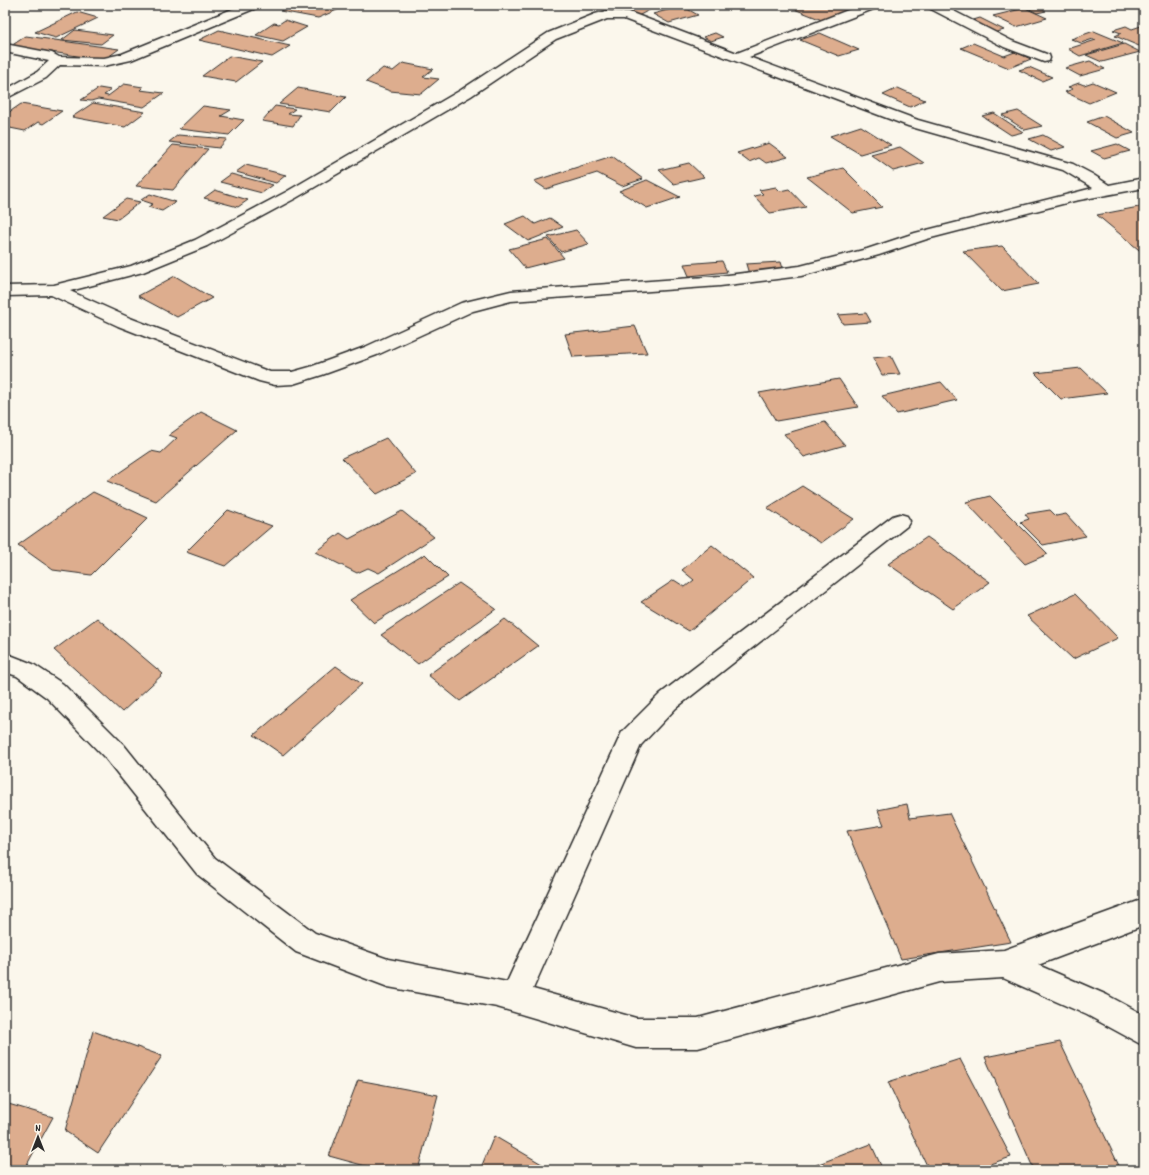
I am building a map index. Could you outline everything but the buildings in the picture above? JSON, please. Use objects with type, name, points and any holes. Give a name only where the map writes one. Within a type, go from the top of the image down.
[{"type":"street","points":[[5,48],[52,57],[56,61],[104,62],[126,57],[252,5]]},
{"type":"street","points":[[738,57],[872,5]]},
{"type":"street","points":[[933,5],[1008,44],[1044,58]]},
{"type":"street","points":[[5,291],[54,290],[137,269],[201,243],[291,195],[460,97],[552,36],[607,15],[625,15],[913,123],[1068,167],[1087,177],[1107,191]]},
{"type":"street","points":[[5,95],[48,70],[56,63],[56,61]]},
{"type":"street","points":[[54,290],[124,322],[265,377],[288,379],[316,372],[371,351],[467,307],[492,300],[511,296],[720,281],[801,271],[873,252],[921,236],[1073,197],[1144,183]]},
{"type":"street","points":[[515,997],[630,739],[668,701],[900,521]]},
{"type":"street","points":[[5,662],[25,670],[55,691],[115,752],[206,866],[306,943],[388,973],[515,997],[636,1033],[698,1034],[939,968],[1004,964],[1144,912]]},
{"type":"street","points":[[1004,964],[1097,1005],[1144,1031]]}]
